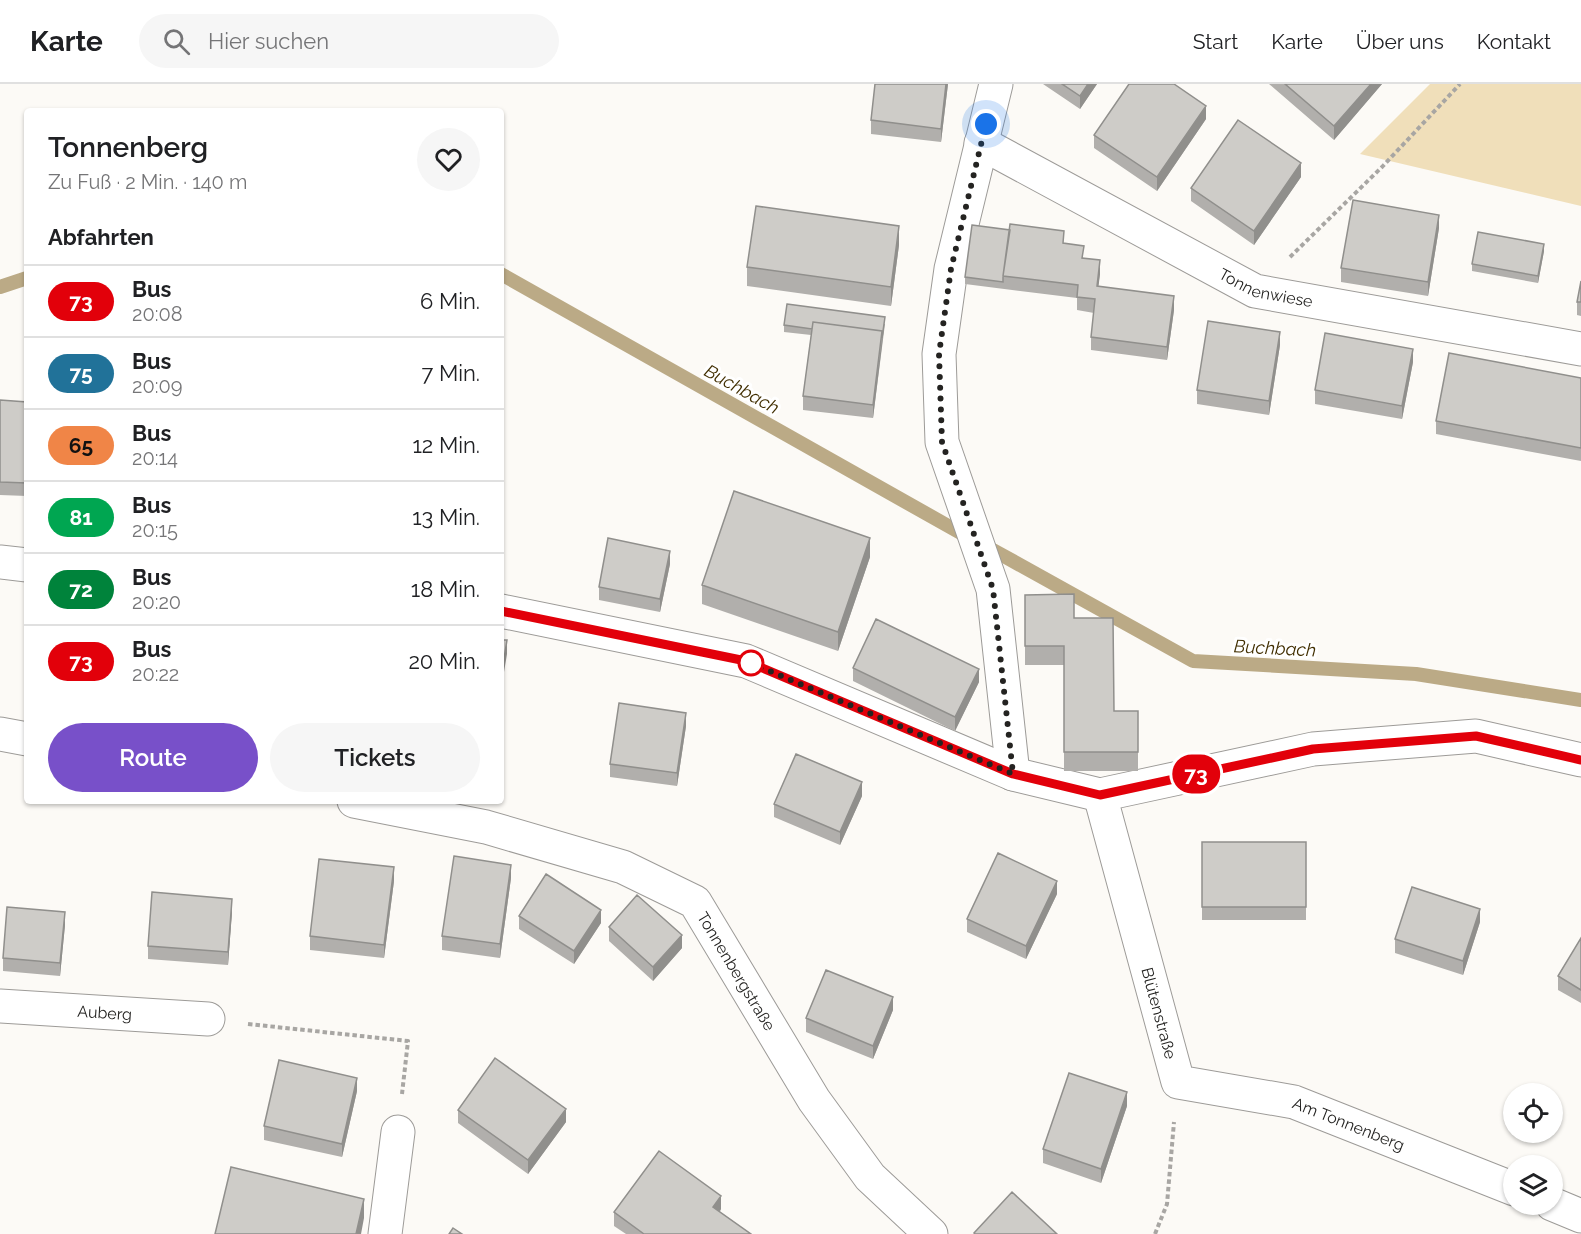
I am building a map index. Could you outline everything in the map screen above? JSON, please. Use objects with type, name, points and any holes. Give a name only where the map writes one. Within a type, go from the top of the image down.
[{"type":"street","points":[[996,84],[951,269],[939,354],[942,442],[993,589],[1013,774]]},
{"type":"street","name":"Tonnenwiese","points":[[981,143],[1255,291],[1581,349]]},
{"type":"street","points":[[0,562],[24,565]]},
{"type":"street","points":[[504,612],[746,661],[1013,774],[1100,795],[1313,749],[1476,736],[1581,760]]},
{"type":"street","points":[[0,734],[24,738]]},
{"type":"street","name":"Blütenstraße","points":[[1100,795],[1178,1082]]},
{"type":"street","name":"Tonnenbergstraße","points":[[369,804],[486,827],[623,867],[694,902],[813,1100],[870,1178],[932,1234]]},
{"type":"street","name":"Auberg","points":[[0,1006],[208,1019]]},
{"type":"street","name":"Am Tonnenberg","points":[[1178,1082],[1294,1102],[1503,1185]]},
{"type":"street","points":[[385,1234],[398,1132]]},
{"type":"street","points":[[1563,1209],[1581,1216]]},
{"type":"path","points":[[1255,291],[1382,167],[1460,84]]},
{"type":"path","points":[[208,1019],[408,1041],[398,1132]]},
{"type":"path","name":"Blütenstraße","points":[[1155,1234],[1167,1204],[1178,1082]]},
{"type":"shaded area","points":[[1430,84],[1581,84],[1581,206],[1360,154]]},
{"type":"building","points":[[875,84],[946,84],[941,129],[871,120]]},
{"type":"building","points":[[1062,84],[1088,84],[1080,96]]},
{"type":"building","points":[[1129,84],[1174,84],[1206,106],[1157,177],[1094,135]]},
{"type":"building","points":[[1285,84],[1371,84],[1334,126]]},
{"type":"building","points":[[1238,120],[1301,163],[1254,231],[1191,188]]},
{"type":"building","points":[[1353,200],[1439,215],[1428,282],[1341,268]]},
{"type":"building","points":[[756,206],[899,226],[891,287],[747,267]]},
{"type":"building","points":[[1010,224],[1064,231],[1063,243],[1084,246],[1082,258],[1100,260],[1097,286],[1174,296],[1167,347],[1091,337],[1095,299],[1077,297],[1078,285],[1003,276]]},
{"type":"building","points":[[972,225],[1010,230],[1003,282],[965,277]]},
{"type":"building","points":[[1478,232],[1544,244],[1538,276],[1472,264]]},
{"type":"building","points":[[1581,281],[1581,302],[1577,302]]},
{"type":"building","points":[[787,304],[885,317],[882,338],[882,331],[813,322],[812,329],[784,325]]},
{"type":"building","points":[[1208,321],[1280,332],[1269,401],[1197,390]]},
{"type":"building","points":[[813,322],[882,331],[873,405],[803,396]]},
{"type":"building","points":[[1325,333],[1413,349],[1402,406],[1315,390]]},
{"type":"building","points":[[1449,353],[1581,378],[1581,448],[1436,421]]},
{"type":"building","points":[[0,400],[24,402],[24,483],[0,482]]},
{"type":"building","points":[[734,491],[870,538],[838,632],[702,585]]},
{"type":"building","points":[[608,538],[670,551],[660,599],[599,587]]},
{"type":"building","points":[[1074,594],[1074,618],[1113,618],[1114,711],[1138,711],[1138,752],[1064,752],[1064,646],[1025,646],[1025,595]]},
{"type":"building","points":[[876,619],[979,669],[955,717],[853,668]]},
{"type":"building","points":[[504,640],[507,640],[504,658]]},
{"type":"building","points":[[619,703],[686,713],[677,773],[610,764]]},
{"type":"building","points":[[796,754],[862,782],[840,832],[774,804]]},
{"type":"building","points":[[1202,842],[1306,842],[1306,907],[1202,907]]},
{"type":"building","points":[[998,853],[1057,881],[1026,946],[967,919]]},
{"type":"building","points":[[454,856],[511,865],[500,944],[442,936]]},
{"type":"building","points":[[319,859],[394,867],[384,945],[310,936]]},
{"type":"building","points":[[546,874],[601,910],[574,951],[519,916]]},
{"type":"building","points":[[1412,887],[1480,909],[1463,961],[1395,939]]},
{"type":"building","points":[[152,892],[232,899],[228,952],[148,946]]},
{"type":"building","points":[[637,895],[682,935],[653,967],[609,927]]},
{"type":"building","points":[[7,907],[65,912],[60,963],[3,958]]},
{"type":"building","points":[[1581,938],[1581,990],[1558,976]]},
{"type":"building","points":[[826,970],[893,997],[873,1046],[806,1018]]},
{"type":"building","points":[[495,1058],[566,1109],[528,1160],[458,1110]]},
{"type":"building","points":[[279,1060],[357,1078],[342,1144],[264,1126]]},
{"type":"building","points":[[1069,1073],[1127,1092],[1101,1169],[1043,1149]]},
{"type":"building","points":[[659,1151],[721,1196],[713,1207],[751,1234],[644,1234],[614,1212]]},
{"type":"building","points":[[231,1167],[364,1199],[356,1234],[215,1234]]},
{"type":"building","points":[[1012,1192],[1057,1234],[975,1234]]},
{"type":"building","points":[[453,1228],[462,1234],[449,1234]]},
{"type":"waterway","name":"Buchbach","points":[[504,276],[966,536]]},
{"type":"waterway","name":"Buchbach","points":[[0,287],[24,279]]},
{"type":"waterway","name":"Buchbach","points":[[993,550],[1193,661],[1416,674],[1581,700]]},
{"type":"bus line","name":"73","points":[[504,612],[746,661],[1013,774],[1100,795],[1313,749],[1476,736],[1581,760]]},
{"type":"route","points":[[751,663],[746,661],[1013,774],[993,589],[942,442],[939,354],[951,269],[986,124]]}]
